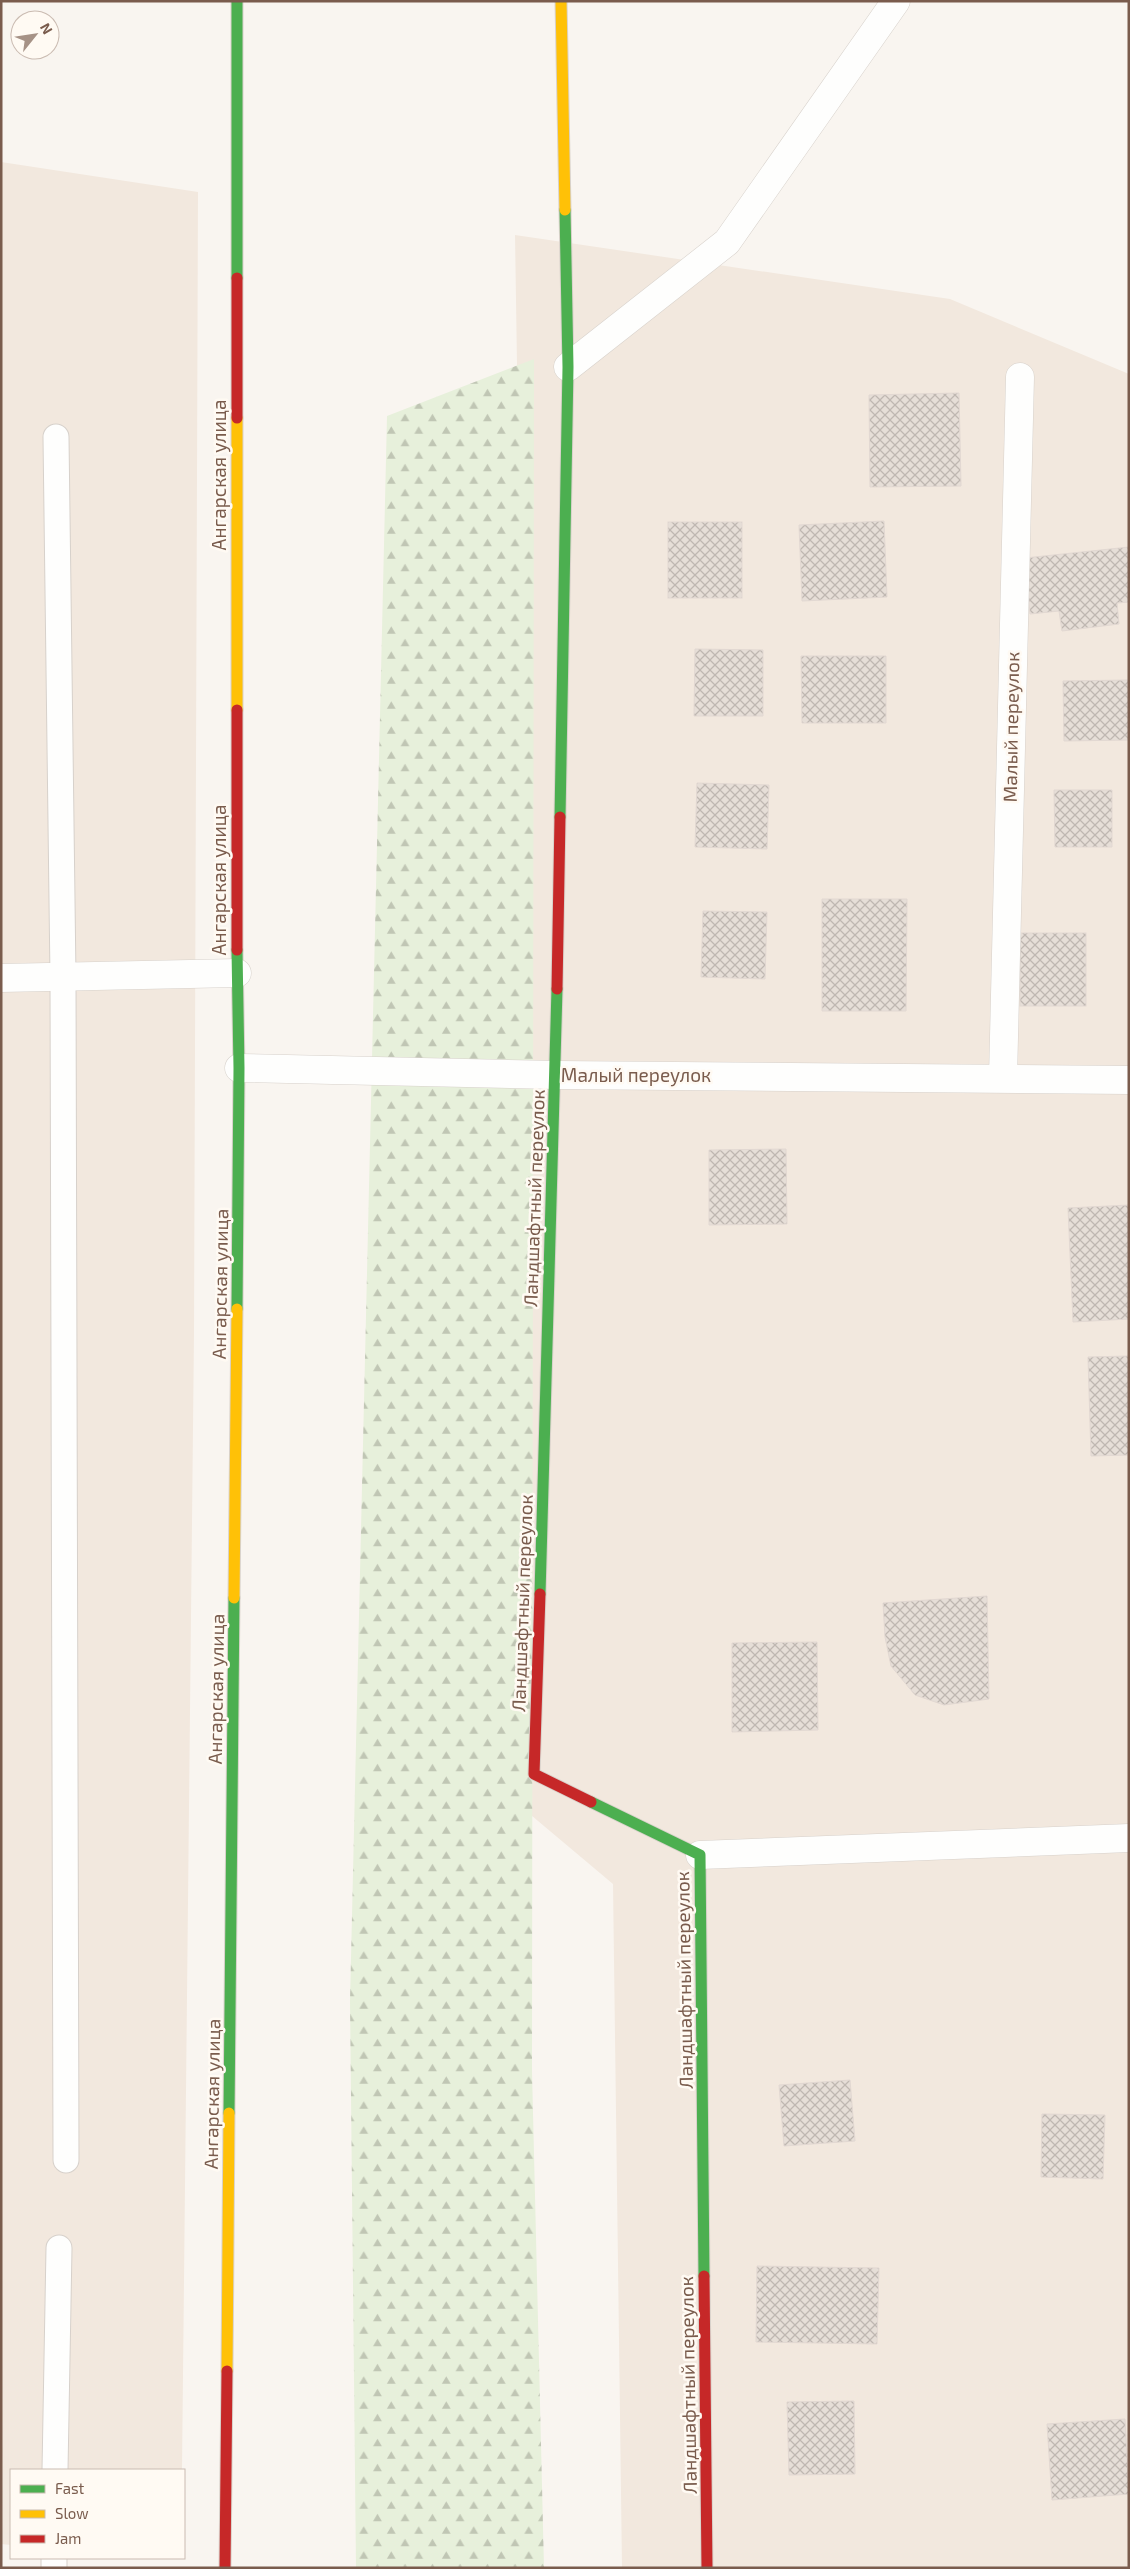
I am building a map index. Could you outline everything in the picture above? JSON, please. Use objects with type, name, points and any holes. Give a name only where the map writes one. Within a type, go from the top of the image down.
[{"type":"street","name":"Ангарская улица","points":[[225,2568],[239,1068],[237,973],[237,1]]},
{"type":"street","points":[[556,1075],[568,367],[561,1]]},
{"type":"street","points":[[568,367],[727,242],[896,1]]},
{"type":"street","name":"Малый переулок","points":[[1003,1078],[1020,377]]},
{"type":"street","points":[[1,978],[237,973]]},
{"type":"street","name":"Малый переулок","points":[[239,1068],[556,1075],[1129,1080]]},
{"type":"street","name":"Ландшафтный переулок","points":[[556,1075],[534,1774],[700,1855],[707,2568]]},
{"type":"street","points":[[700,1855],[1129,1838]]},
{"type":"lane","points":[[56,437],[63,977],[66,2160]]},
{"type":"lane","points":[[55,2469],[59,2248]]},
{"type":"shaded area","points":[[1,162],[198,192],[194,1333],[182,2469],[10,2469],[10,2545],[1,2544]]},
{"type":"shaded area","points":[[515,235],[950,299],[1129,374],[1129,2568],[622,2568],[613,1884],[507,1795],[521,624]]},
{"type":"green space","points":[[534,359],[532,2071],[544,2568],[356,2568],[350,2001],[387,416]]},
{"type":"building","points":[[959,393],[961,486],[870,487],[869,395]]},
{"type":"building","points":[[884,521],[887,597],[802,601],[799,525]]},
{"type":"building","points":[[668,522],[742,522],[742,598],[668,598]]},
{"type":"building","points":[[1129,547],[1129,602],[1117,603],[1119,624],[1062,631],[1059,611],[1030,614],[1025,558]]},
{"type":"building","points":[[695,649],[763,650],[763,716],[694,716]]},
{"type":"building","points":[[801,656],[886,656],[886,723],[802,723]]},
{"type":"building","points":[[1129,680],[1129,740],[1064,741],[1063,681]]},
{"type":"building","points":[[697,783],[769,785],[767,849],[695,847]]},
{"type":"building","points":[[1054,790],[1112,790],[1112,847],[1055,847]]},
{"type":"building","points":[[822,899],[907,899],[906,1011],[822,1011]]},
{"type":"building","points":[[703,911],[767,912],[765,979],[701,977]]},
{"type":"building","points":[[1020,933],[1086,933],[1086,1006],[1020,1006]]},
{"type":"building","points":[[786,1149],[787,1224],[709,1225],[709,1150]]},
{"type":"building","points":[[1129,1205],[1129,1319],[1073,1322],[1068,1208]]},
{"type":"building","points":[[1129,1356],[1129,1455],[1091,1456],[1088,1357]]},
{"type":"building","points":[[987,1596],[989,1699],[944,1705],[915,1695],[891,1666],[885,1637],[883,1603]]},
{"type":"building","points":[[817,1642],[818,1730],[732,1732],[732,1643]]},
{"type":"building","points":[[850,2080],[855,2141],[784,2146],[779,2085]]},
{"type":"building","points":[[1042,2114],[1105,2115],[1103,2179],[1041,2177]]},
{"type":"building","points":[[757,2266],[879,2268],[877,2344],[756,2342]]},
{"type":"building","points":[[854,2401],[855,2474],[789,2475],[787,2402]]},
{"type":"building","points":[[1125,2419],[1129,2494],[1052,2500],[1047,2424]]},
{"type":"traffic: fast","points":[[237,1],[237,278]]},
{"type":"traffic: fast","points":[[560,817],[568,367],[565,210]]},
{"type":"traffic: fast","points":[[237,950],[239,1068],[237,1309]]},
{"type":"traffic: fast","points":[[540,1594],[557,989]]},
{"type":"traffic: fast","points":[[229,2113],[234,1598]]},
{"type":"traffic: fast","points":[[591,1802],[700,1855],[704,2276]]},
{"type":"traffic: slow","points":[[561,1],[565,210]]},
{"type":"traffic: slow","points":[[237,418],[237,710]]},
{"type":"traffic: slow","points":[[234,1598],[237,1309]]},
{"type":"traffic: slow","points":[[227,2371],[229,2113]]},
{"type":"traffic: jam","points":[[237,278],[237,418]]},
{"type":"traffic: jam","points":[[237,710],[237,950]]},
{"type":"traffic: jam","points":[[557,989],[560,817]]},
{"type":"traffic: jam","points":[[540,1594],[534,1774],[591,1802]]},
{"type":"traffic: jam","points":[[704,2276],[707,2568]]},
{"type":"traffic: jam","points":[[225,2568],[227,2371]]}]
